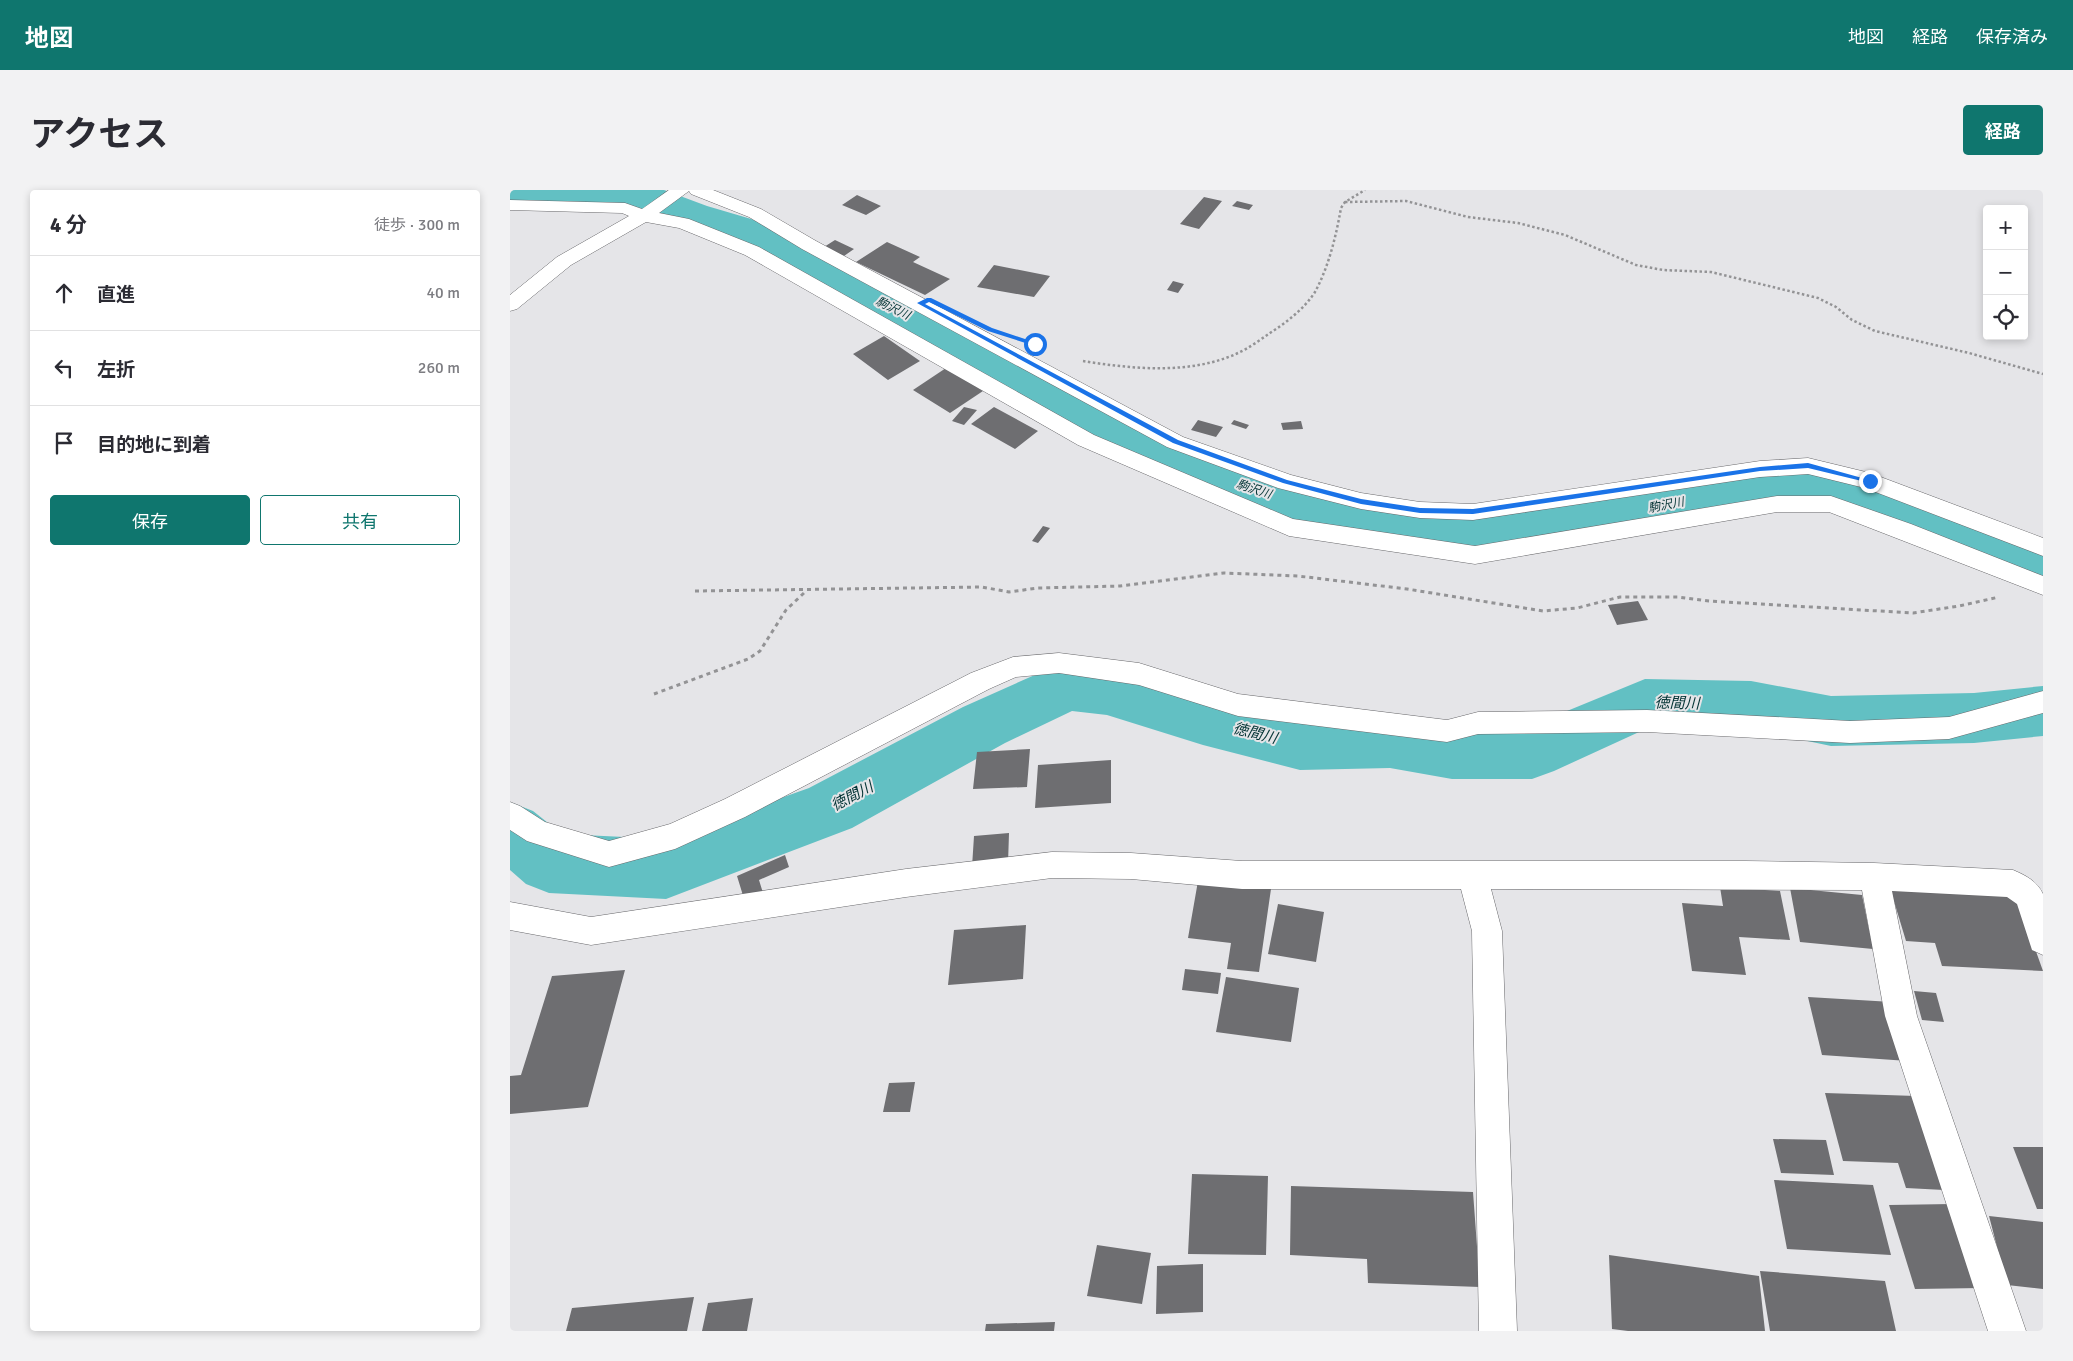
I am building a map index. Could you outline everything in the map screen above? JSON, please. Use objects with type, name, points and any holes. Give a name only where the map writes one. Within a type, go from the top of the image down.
[{"type":"street","points":[[510,305],[564,261],[686,190],[755,213],[1175,442],[1216,458],[1295,484],[1361,501],[1420,510],[1473,512],[1760,469],[1808,466],[1870,481],[2043,547]]},
{"type":"street","points":[[510,205],[625,208],[683,223],[752,251],[1086,440],[1289,527],[1475,555],[1777,504],[1831,504],[1903,530],[2038,584]]},
{"type":"street","points":[[510,815],[537,832],[609,854],[665,839],[735,808],[1012,667],[1060,663],[1139,674],[1238,705],[1447,731],[1478,723],[1647,720],[1850,732],[1949,728],[2043,702]]},
{"type":"street","points":[[510,916],[590,930],[906,883],[1052,865],[1131,866],[1242,875],[1472,874],[1874,877],[2013,884],[2029,896],[2043,940]]},
{"type":"street","points":[[1472,874],[1487,930],[1498,1331]]},
{"type":"street","points":[[1874,877],[1901,1016],[2007,1331]]},
{"type":"path","points":[[1078,360],[1154,367],[1199,365],[1234,354],[1261,340],[1290,321],[1314,292],[1327,265],[1344,202],[1365,190]]},
{"type":"path","points":[[1344,202],[1406,201],[1468,216],[1518,223],[1565,235],[1636,266],[1663,270],[1711,272],[1818,298],[1836,307],[1852,320],[1875,331],[1970,353],[2043,374]]},
{"type":"path","points":[[694,591],[806,591],[982,587],[1009,592],[1038,588],[1120,586],[1224,573],[1298,576],[1387,586],[1543,611],[1577,608],[1620,597],[1630,597],[1678,598],[1709,602],[1912,613],[1959,606],[2019,593],[2038,584]]},
{"type":"path","points":[[654,694],[748,659],[760,651],[786,610],[806,591]]},
{"type":"building","points":[[857,195],[881,206],[866,215],[842,205]]},
{"type":"building","points":[[1204,197],[1222,201],[1199,229],[1180,224]]},
{"type":"building","points":[[1237,201],[1253,205],[1249,210],[1232,206]]},
{"type":"building","points":[[835,240],[854,249],[844,256],[824,247]]},
{"type":"building","points":[[887,242],[920,257],[913,262],[950,279],[925,295],[856,262]]},
{"type":"building","points":[[994,265],[1050,276],[1034,297],[977,287]]},
{"type":"building","points":[[1173,281],[1184,284],[1178,293],[1167,290]]},
{"type":"building","points":[[884,336],[920,361],[888,380],[853,354]]},
{"type":"building","points":[[946,368],[983,391],[950,413],[913,390]]},
{"type":"building","points":[[964,407],[977,410],[964,425],[952,421]]},
{"type":"building","points":[[994,407],[1038,431],[1015,449],[971,424]]},
{"type":"building","points":[[1198,420],[1223,427],[1216,437],[1191,430]]},
{"type":"building","points":[[1234,420],[1249,425],[1246,429],[1231,424]]},
{"type":"building","points":[[1301,421],[1303,429],[1283,430],[1281,423]]},
{"type":"building","points":[[1043,526],[1050,528],[1038,543],[1032,541]]},
{"type":"building","points":[[1638,601],[1648,620],[1617,625],[1608,605]]},
{"type":"building","points":[[1030,749],[1027,787],[973,789],[977,752]]},
{"type":"building","points":[[1111,760],[1111,803],[1035,808],[1038,765]]},
{"type":"building","points":[[1009,833],[1008,864],[972,867],[974,836]]},
{"type":"building","points":[[785,855],[789,867],[759,880],[763,893],[745,902],[737,876]]},
{"type":"building","points":[[1198,881],[1271,889],[1259,972],[1227,969],[1231,943],[1188,938]]},
{"type":"building","points":[[1720,887],[1780,891],[1790,940],[1739,937],[1746,975],[1692,971],[1682,903],[1723,906]]},
{"type":"building","points":[[1790,888],[1862,895],[1873,949],[1800,942]]},
{"type":"building","points":[[1890,888],[2015,893],[2043,971],[1942,966],[1935,943],[1906,941]]},
{"type":"building","points":[[1278,904],[1324,912],[1316,962],[1268,954]]},
{"type":"building","points":[[1026,925],[1023,979],[948,985],[954,930]]},
{"type":"building","points":[[1185,969],[1221,973],[1218,994],[1182,990]]},
{"type":"building","points":[[625,970],[588,1107],[510,1114],[510,1076],[521,1075],[552,976]]},
{"type":"building","points":[[1226,977],[1299,988],[1291,1042],[1216,1032]]},
{"type":"building","points":[[1914,991],[1936,993],[1944,1022],[1922,1020]]},
{"type":"building","points":[[1808,997],[1892,1002],[1908,1061],[1822,1055]]},
{"type":"building","points":[[915,1082],[910,1112],[883,1112],[889,1083]]},
{"type":"building","points":[[1825,1093],[1916,1096],[1944,1190],[1906,1188],[1898,1163],[1843,1161]]},
{"type":"building","points":[[1773,1139],[1826,1140],[1834,1175],[1781,1173]]},
{"type":"building","points":[[2013,1147],[2043,1147],[2043,1209],[2037,1209]]},
{"type":"building","points":[[1192,1174],[1268,1176],[1266,1255],[1188,1254]]},
{"type":"building","points":[[1774,1180],[1873,1185],[1891,1255],[1787,1249]]},
{"type":"building","points":[[1291,1186],[1473,1192],[1480,1287],[1368,1283],[1367,1259],[1290,1255]]},
{"type":"building","points":[[1952,1204],[1981,1288],[1915,1289],[1889,1205]]},
{"type":"building","points":[[1989,1216],[2043,1222],[2043,1289],[2007,1285]]},
{"type":"building","points":[[1097,1245],[1151,1253],[1142,1304],[1087,1296]]},
{"type":"building","points":[[1609,1255],[1759,1276],[1765,1331],[1628,1331],[1612,1329]]},
{"type":"building","points":[[1203,1264],[1203,1312],[1156,1314],[1157,1266]]},
{"type":"building","points":[[1760,1271],[1885,1281],[1896,1331],[1770,1331]]},
{"type":"building","points":[[694,1297],[687,1331],[566,1331],[572,1308]]},
{"type":"building","points":[[753,1298],[747,1331],[702,1331],[708,1303]]},
{"type":"building","points":[[1055,1322],[1054,1331],[985,1331],[986,1324]]},
{"type":"waterway","name":"駒沢川","points":[[510,193],[615,194],[652,199],[693,215],[767,237],[844,284],[913,317],[1159,455],[1244,487],[1332,513],[1446,535],[1603,518],[1767,486],[1864,494],[1968,543],[2043,567]]},
{"type":"waterway","name":"徳間川","points":[[510,831],[549,863],[666,869],[830,808],[984,725],[1067,687],[1107,691],[1203,720],[1300,744],[1390,742],[1452,753],[1532,753],[1645,703],[1751,705],[1831,721],[1974,718],[2043,711]]},
{"type":"route","points":[[1035,344],[990,330],[929,300],[920,303],[1175,442],[1286,482],[1361,501],[1420,510],[1473,512],[1760,469],[1808,466],[1870,481]]}]
